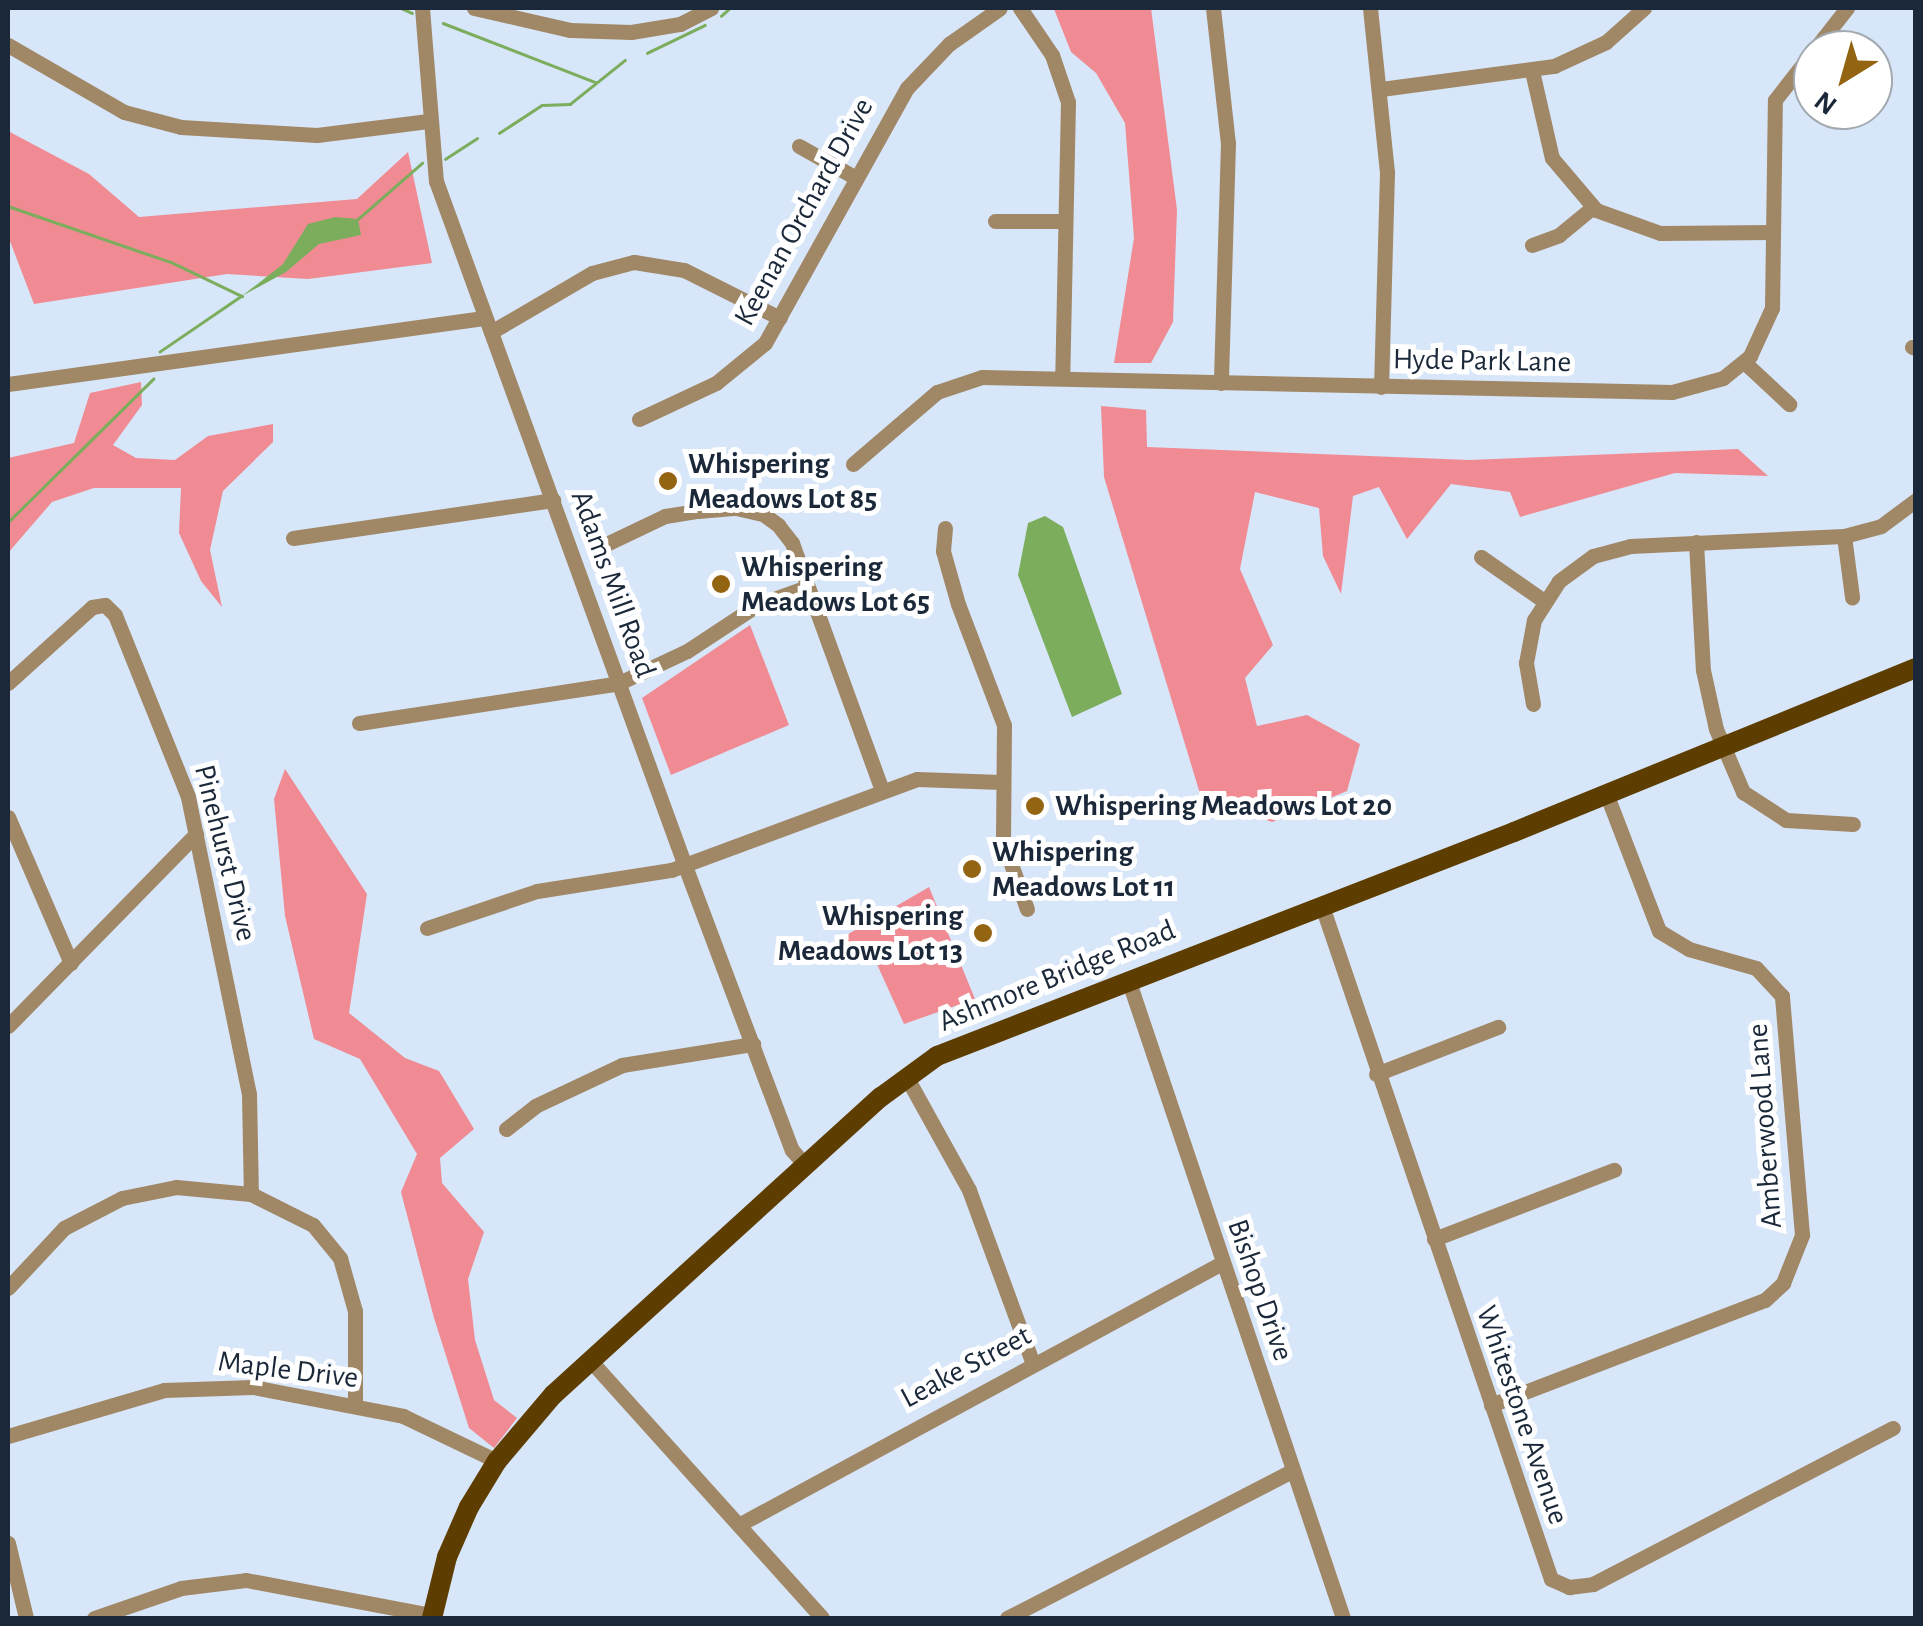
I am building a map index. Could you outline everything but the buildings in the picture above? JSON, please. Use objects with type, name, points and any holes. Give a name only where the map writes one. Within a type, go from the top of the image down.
[{"type":"main road","name":"Ashmore Bridge Road","points":[[432,1617],[454,1537],[497,1462],[590,1360],[907,1078],[960,1044],[1322,906],[1916,668]]},
{"type":"street","name":"Adams Mill Road","points":[[422,8],[428,121],[436,181],[685,866],[792,1150],[806,1166]]},
{"type":"street","points":[[474,8],[570,30],[631,32],[680,24],[711,8]]},
{"type":"street","name":"Keenan Orchard Drive","points":[[639,420],[730,374],[764,343],[920,72],[1000,8]]},
{"type":"street","points":[[1020,8],[1066,87],[1062,378]]},
{"type":"street","points":[[1213,8],[1228,144],[1222,383]]},
{"type":"street","points":[[1370,8],[1387,173],[1381,387]]},
{"type":"street","points":[[1380,89],[1532,71],[1596,48],[1644,8]]},
{"type":"street","points":[[1789,404],[1744,362],[1772,308],[1775,100],[1841,10]]},
{"type":"street","points":[[8,45],[124,112],[181,127],[317,135],[428,121]]},
{"type":"street","points":[[1532,71],[1552,158],[1593,207],[1660,232],[1772,232]]},
{"type":"street","points":[[799,146],[856,178]]},
{"type":"street","points":[[1532,246],[1559,234],[1593,207]]},
{"type":"street","points":[[995,221],[1065,221]]},
{"type":"street","points":[[8,384],[488,325],[592,273],[634,262],[684,270],[780,318]]},
{"type":"street","name":"Hyde Park Lane","points":[[853,464],[950,385],[982,378],[1672,392],[1706,385],[1744,362]]},
{"type":"street","points":[[293,538],[553,500]]},
{"type":"street","points":[[1533,704],[1527,649],[1544,601],[1566,574],[1602,552],[1696,542],[1844,536],[1881,526],[1916,500]]},
{"type":"street","points":[[600,548],[665,516],[736,508],[763,514],[792,542],[882,790]]},
{"type":"street","points":[[945,528],[943,550],[958,604],[1004,725],[1002,841],[1028,909]]},
{"type":"street","points":[[1844,536],[1852,597]]},
{"type":"street","points":[[1696,542],[1702,670],[1723,747],[1742,792],[1761,808],[1802,824],[1853,824]]},
{"type":"street","points":[[1481,557],[1544,601]]},
{"type":"street","points":[[359,723],[619,683],[687,651],[757,605],[806,587]]},
{"type":"street","name":"Pinehurst Drive","points":[[8,683],[78,617],[99,605],[110,608],[178,769],[196,834],[249,1094],[250,1194]]},
{"type":"street","points":[[427,928],[537,891],[685,866],[882,790],[932,778],[1001,782]]},
{"type":"street","name":"Amberwood Lane","points":[[1490,1405],[1765,1300],[1782,1284],[1802,1235],[1782,996],[1762,972],[1690,949],[1659,931],[1606,792]]},
{"type":"street","points":[[8,817],[71,963]]},
{"type":"street","points":[[8,1026],[196,834]]},
{"type":"street","name":"Whitestone Avenue","points":[[1322,906],[1546,1570],[1569,1587],[1593,1584],[1893,1428]]},
{"type":"street","name":"Bishop Drive","points":[[1128,979],[1220,1264],[1343,1618]]},
{"type":"street","points":[[1376,1074],[1498,1027]]},
{"type":"street","points":[[506,1129],[535,1106],[622,1065],[754,1044]]},
{"type":"street","points":[[907,1078],[970,1190],[1032,1361]]},
{"type":"street","points":[[1434,1239],[1614,1170]]},
{"type":"street","points":[[8,1288],[64,1228],[122,1198],[176,1187],[250,1194],[304,1219],[340,1258],[355,1310],[355,1403]]},
{"type":"street","name":"Leake Street","points":[[742,1523],[1032,1361],[1220,1264]]},
{"type":"street","points":[[590,1360],[742,1523],[822,1618]]},
{"type":"street","name":"Maple Drive","points":[[8,1436],[187,1387],[253,1387],[355,1403],[426,1424],[497,1462]]},
{"type":"street","points":[[1007,1618],[1292,1471]]},
{"type":"street","points":[[8,1542],[26,1618]]},
{"type":"street","points":[[94,1618],[181,1588],[232,1580],[432,1617]]},
{"type":"shaded area","points":[[1151,8],[1177,210],[1173,322],[1151,363],[1114,363],[1134,238],[1125,123],[1096,73],[1071,52],[1054,9]]},
{"type":"shaded area","points":[[8,131],[89,174],[139,217],[357,199],[408,152],[432,263],[308,279],[227,274],[34,304],[8,236]]},
{"type":"shaded area","points":[[335,217],[358,219],[361,235],[319,244],[286,272],[242,296],[283,264],[308,224]]},
{"type":"shaded area","points":[[141,382],[142,405],[113,445],[136,458],[175,460],[208,436],[273,424],[273,442],[223,491],[210,550],[222,607],[201,581],[179,533],[181,488],[94,488],[52,502],[8,553],[8,458],[74,443],[90,393]]},
{"type":"shaded area","points":[[1101,406],[1146,410],[1147,447],[1469,460],[1738,449],[1768,476],[1675,473],[1520,517],[1510,492],[1451,484],[1407,539],[1379,487],[1353,496],[1341,594],[1323,556],[1319,508],[1255,492],[1240,569],[1273,645],[1245,678],[1257,726],[1307,715],[1360,744],[1347,791],[1272,822],[1201,797],[1104,477]]},
{"type":"shaded area","points":[[1045,516],[1063,527],[1122,694],[1072,717],[1018,575],[1028,523]]},
{"type":"shaded area","points":[[750,625],[789,725],[671,775],[642,698]]},
{"type":"shaded area","points":[[285,769],[367,894],[349,1013],[405,1058],[439,1071],[474,1129],[440,1158],[442,1183],[484,1232],[468,1279],[475,1340],[494,1400],[517,1418],[494,1448],[469,1428],[434,1318],[401,1192],[417,1154],[360,1059],[314,1039],[285,916],[274,799]]},
{"type":"shaded area","points":[[929,887],[975,999],[904,1024],[876,962],[838,940]]},
{"type":"waterway","points":[[401,8],[412,13]]},
{"type":"waterway","points":[[721,16],[730,8]]},
{"type":"waterway","points":[[443,23],[595,82]]},
{"type":"waterway","points":[[647,53],[705,25]]},
{"type":"waterway","points":[[499,133],[542,105],[570,104],[625,60]]},
{"type":"waterway","points":[[445,159],[477,138]]},
{"type":"waterway","points":[[358,219],[422,163]]},
{"type":"waterway","points":[[8,206],[171,262],[242,296],[160,352]]},
{"type":"waterway","points":[[8,522],[153,379]]},
{"type":"place","name":"Whispering Meadows Lot 85","points":[[668,481]]},
{"type":"place","name":"Whispering Meadows Lot 65","points":[[721,584]]},
{"type":"place","name":"Whispering Meadows Lot 20","points":[[1035,806]]},
{"type":"place","name":"Whispering Meadows Lot 11","points":[[972,869]]},
{"type":"place","name":"Whispering Meadows Lot 13","points":[[983,933]]}]
